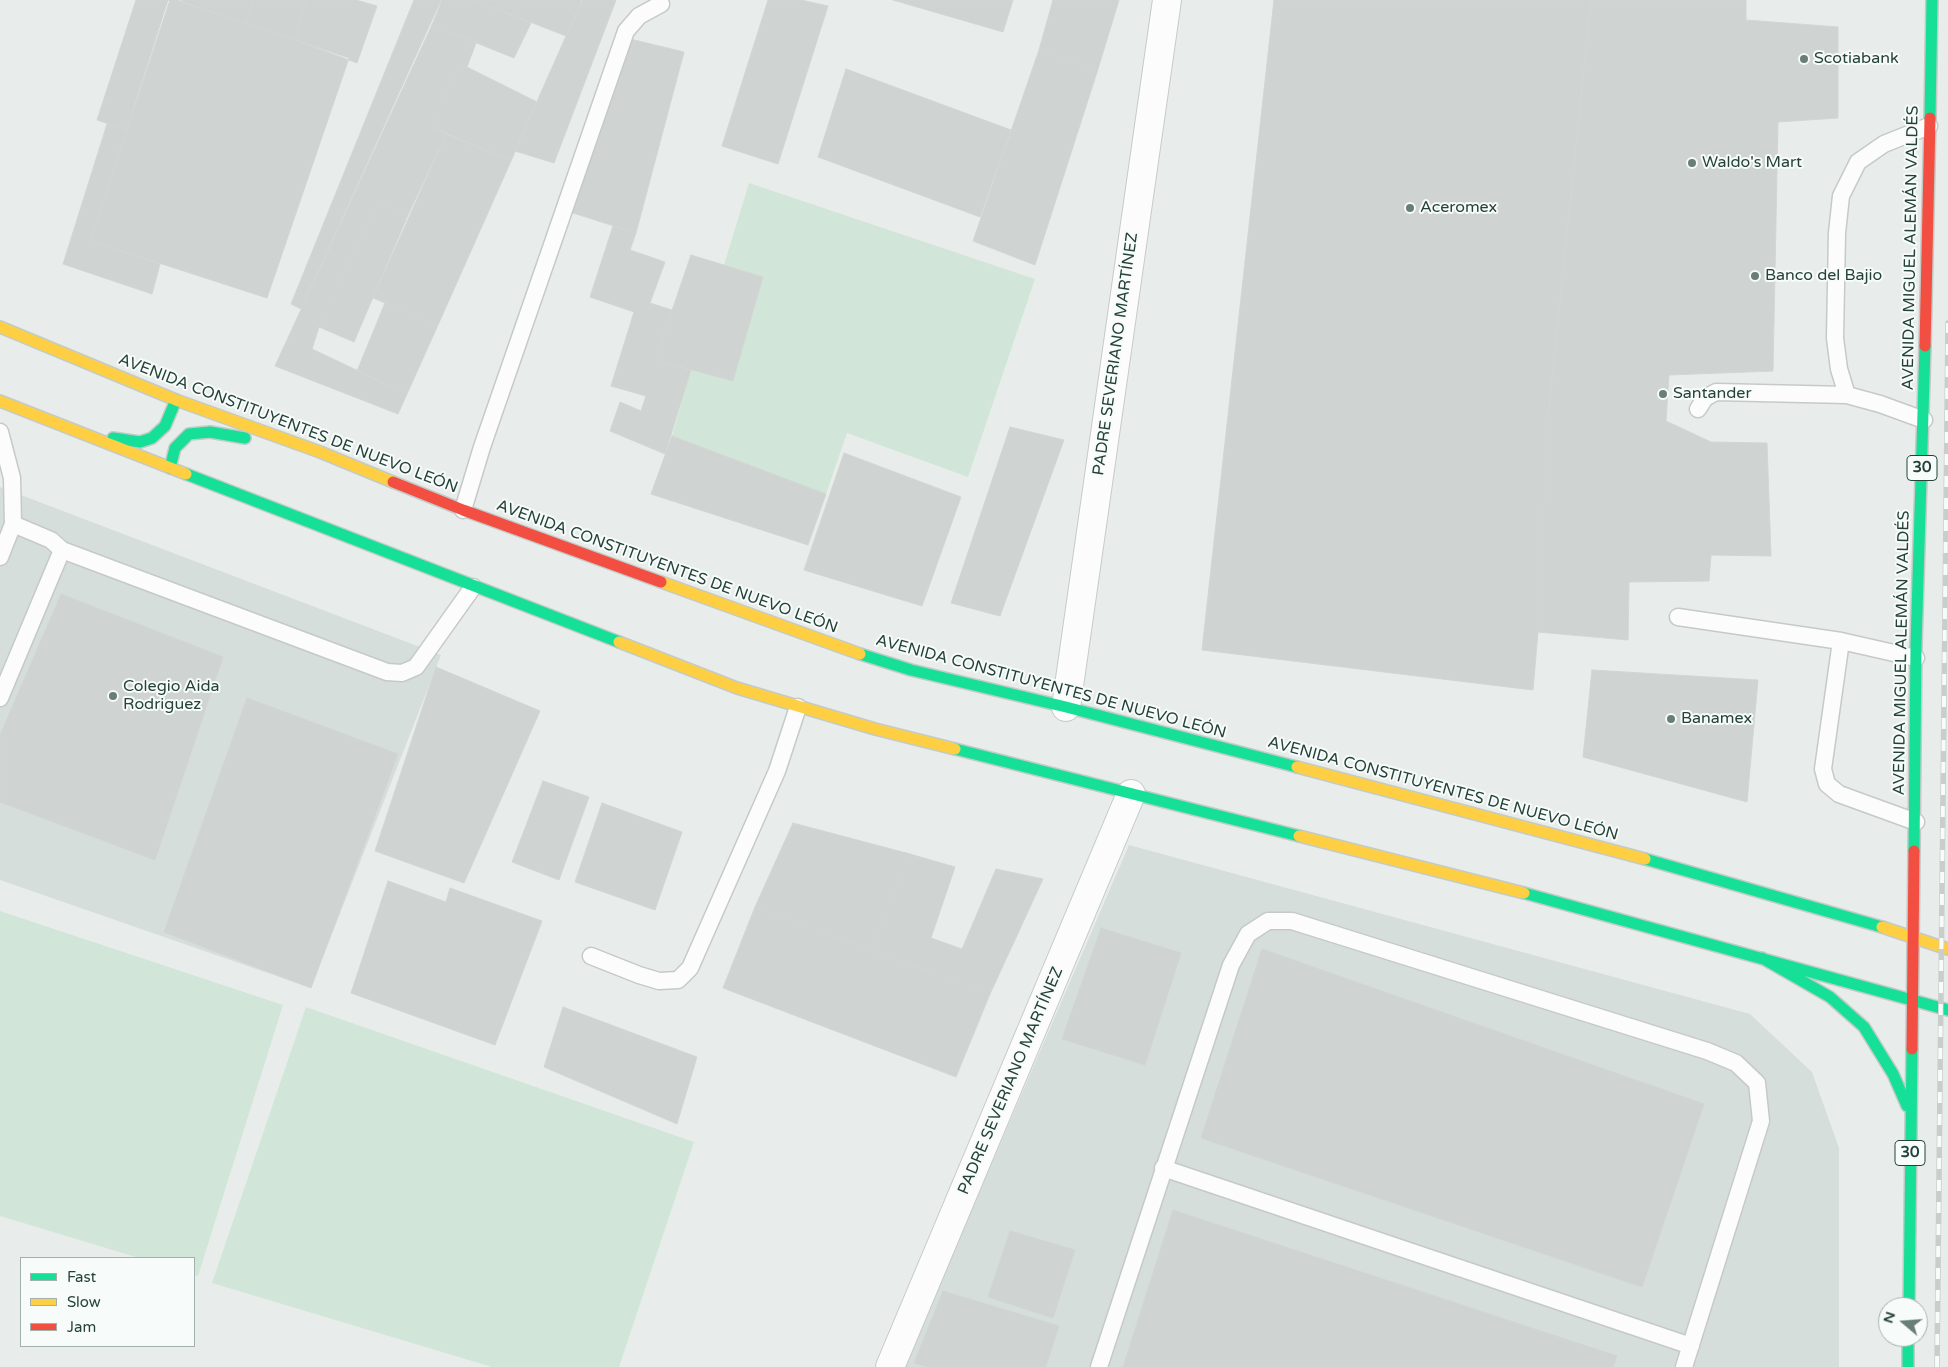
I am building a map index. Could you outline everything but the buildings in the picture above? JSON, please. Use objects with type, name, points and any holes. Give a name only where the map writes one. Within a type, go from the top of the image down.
[{"type":"main road","name":"AVENIDA MIGUEL ALEMÁN VALDÉS","points":[[1909,1297],[1916,822],[1916,658],[1924,420],[1932,0]]},
{"type":"main road","name":"AVENIDA CONSTITUYENTES DE NUEVO LEÓN","points":[[0,327],[176,400],[320,452],[463,510],[833,645],[911,670],[1066,707],[1580,841],[1913,936],[1948,949]]},
{"type":"main road","points":[[60,426],[125,441],[140,442],[152,438],[165,426],[176,400]]},
{"type":"main road","points":[[0,401],[473,587],[737,688],[875,729],[1565,903],[1948,1010]]},
{"type":"main road","points":[[170,468],[175,448],[189,434],[210,432],[232,435],[320,452]]},
{"type":"main road","points":[[1762,958],[1830,997],[1864,1027],[1893,1074],[1911,1115]]},
{"type":"main road","points":[[1908,1347],[1908,1367]]},
{"type":"street","name":"PADRE SEVERIANO MARTÍNEZ","points":[[1066,707],[1167,0]]},
{"type":"street","name":"PADRE SEVERIANO MARTÍNEZ","points":[[890,1367],[1131,794]]},
{"type":"lane","points":[[463,510],[485,438],[626,31],[639,16],[660,4]]},
{"type":"lane","points":[[1847,395],[1835,338],[1837,233],[1840,196],[1858,162],[1884,144],[1929,126]]},
{"type":"lane","points":[[1698,409],[1705,398],[1716,392],[1847,395],[1880,404],[1924,420]]},
{"type":"lane","points":[[0,432],[12,478],[13,524],[0,558]]},
{"type":"lane","points":[[13,524],[51,540],[62,550],[386,672],[402,673],[416,667],[473,587]]},
{"type":"lane","points":[[0,698],[62,550]]},
{"type":"lane","points":[[1678,617],[1841,641],[1916,658]]},
{"type":"lane","points":[[1841,641],[1823,769],[1827,784],[1838,794],[1916,822]]},
{"type":"lane","points":[[590,956],[659,981],[678,980],[690,968],[777,771],[798,706]]},
{"type":"lane","points":[[1099,1367],[1231,965],[1248,934],[1268,921],[1292,921],[1707,1051],[1736,1063],[1757,1083],[1761,1121],[1684,1367]]},
{"type":"lane","points":[[1163,1168],[1691,1346]]},
{"type":"shaded area","points":[[0,487],[441,655],[311,988],[0,880]]},
{"type":"shaded area","points":[[1129,845],[1750,1014],[1812,1072],[1839,1148],[1839,1367],[904,1367]]},
{"type":"green space","points":[[749,183],[1035,279],[968,477],[847,433],[826,494],[672,436],[691,370],[733,381],[763,277],[724,265]]},
{"type":"green space","points":[[0,911],[283,1005],[198,1276],[195,1275],[195,1257],[136,1257],[0,1216]]},
{"type":"green space","points":[[306,1007],[694,1142],[619,1367],[492,1367],[212,1283]]},
{"type":"railway","points":[[1937,1367],[1948,323]]},
{"type":"traffic: fast","points":[[1930,118],[1932,0]]},
{"type":"traffic: fast","points":[[1914,851],[1916,646],[1925,346]]},
{"type":"traffic: fast","points":[[113,438],[140,442],[152,438],[165,426],[176,400]]},
{"type":"traffic: fast","points":[[170,468],[175,448],[189,434],[210,432],[245,438]]},
{"type":"traffic: fast","points":[[186,474],[619,642]]},
{"type":"traffic: fast","points":[[860,654],[911,670],[1066,707],[1297,767]]},
{"type":"traffic: fast","points":[[955,749],[1299,836]]},
{"type":"traffic: fast","points":[[1645,859],[1882,927]]},
{"type":"traffic: fast","points":[[1524,893],[1948,1010]]},
{"type":"traffic: fast","points":[[1762,958],[1830,997],[1864,1027],[1893,1074],[1907,1106]]},
{"type":"traffic: fast","points":[[1909,1297],[1912,1049]]},
{"type":"traffic: fast","points":[[1908,1347],[1908,1367]]},
{"type":"traffic: slow","points":[[0,327],[176,400],[320,452],[393,482]]},
{"type":"traffic: slow","points":[[0,401],[186,474]]},
{"type":"traffic: slow","points":[[661,582],[860,654]]},
{"type":"traffic: slow","points":[[619,642],[737,688],[875,729],[955,749]]},
{"type":"traffic: slow","points":[[1297,767],[1645,859]]},
{"type":"traffic: slow","points":[[1299,836],[1524,893]]},
{"type":"traffic: slow","points":[[1882,927],[1948,949]]},
{"type":"traffic: jam","points":[[1925,346],[1930,118]]},
{"type":"traffic: jam","points":[[393,482],[463,510],[661,582]]},
{"type":"traffic: jam","points":[[1912,1049],[1914,851]]},
{"type":"place","name":"Scotiabank","points":[[1804,59]]},
{"type":"place","name":"Waldo's Mart","points":[[1692,163]]},
{"type":"place","name":"Aceromex","points":[[1410,208]]},
{"type":"place","name":"Banco del Bajio","points":[[1755,276]]},
{"type":"place","name":"Santander","points":[[1663,394]]},
{"type":"place","name":"Colegio Aida Rodriguez","points":[[113,696]]},
{"type":"place","name":"Banamex","points":[[1671,719]]}]
